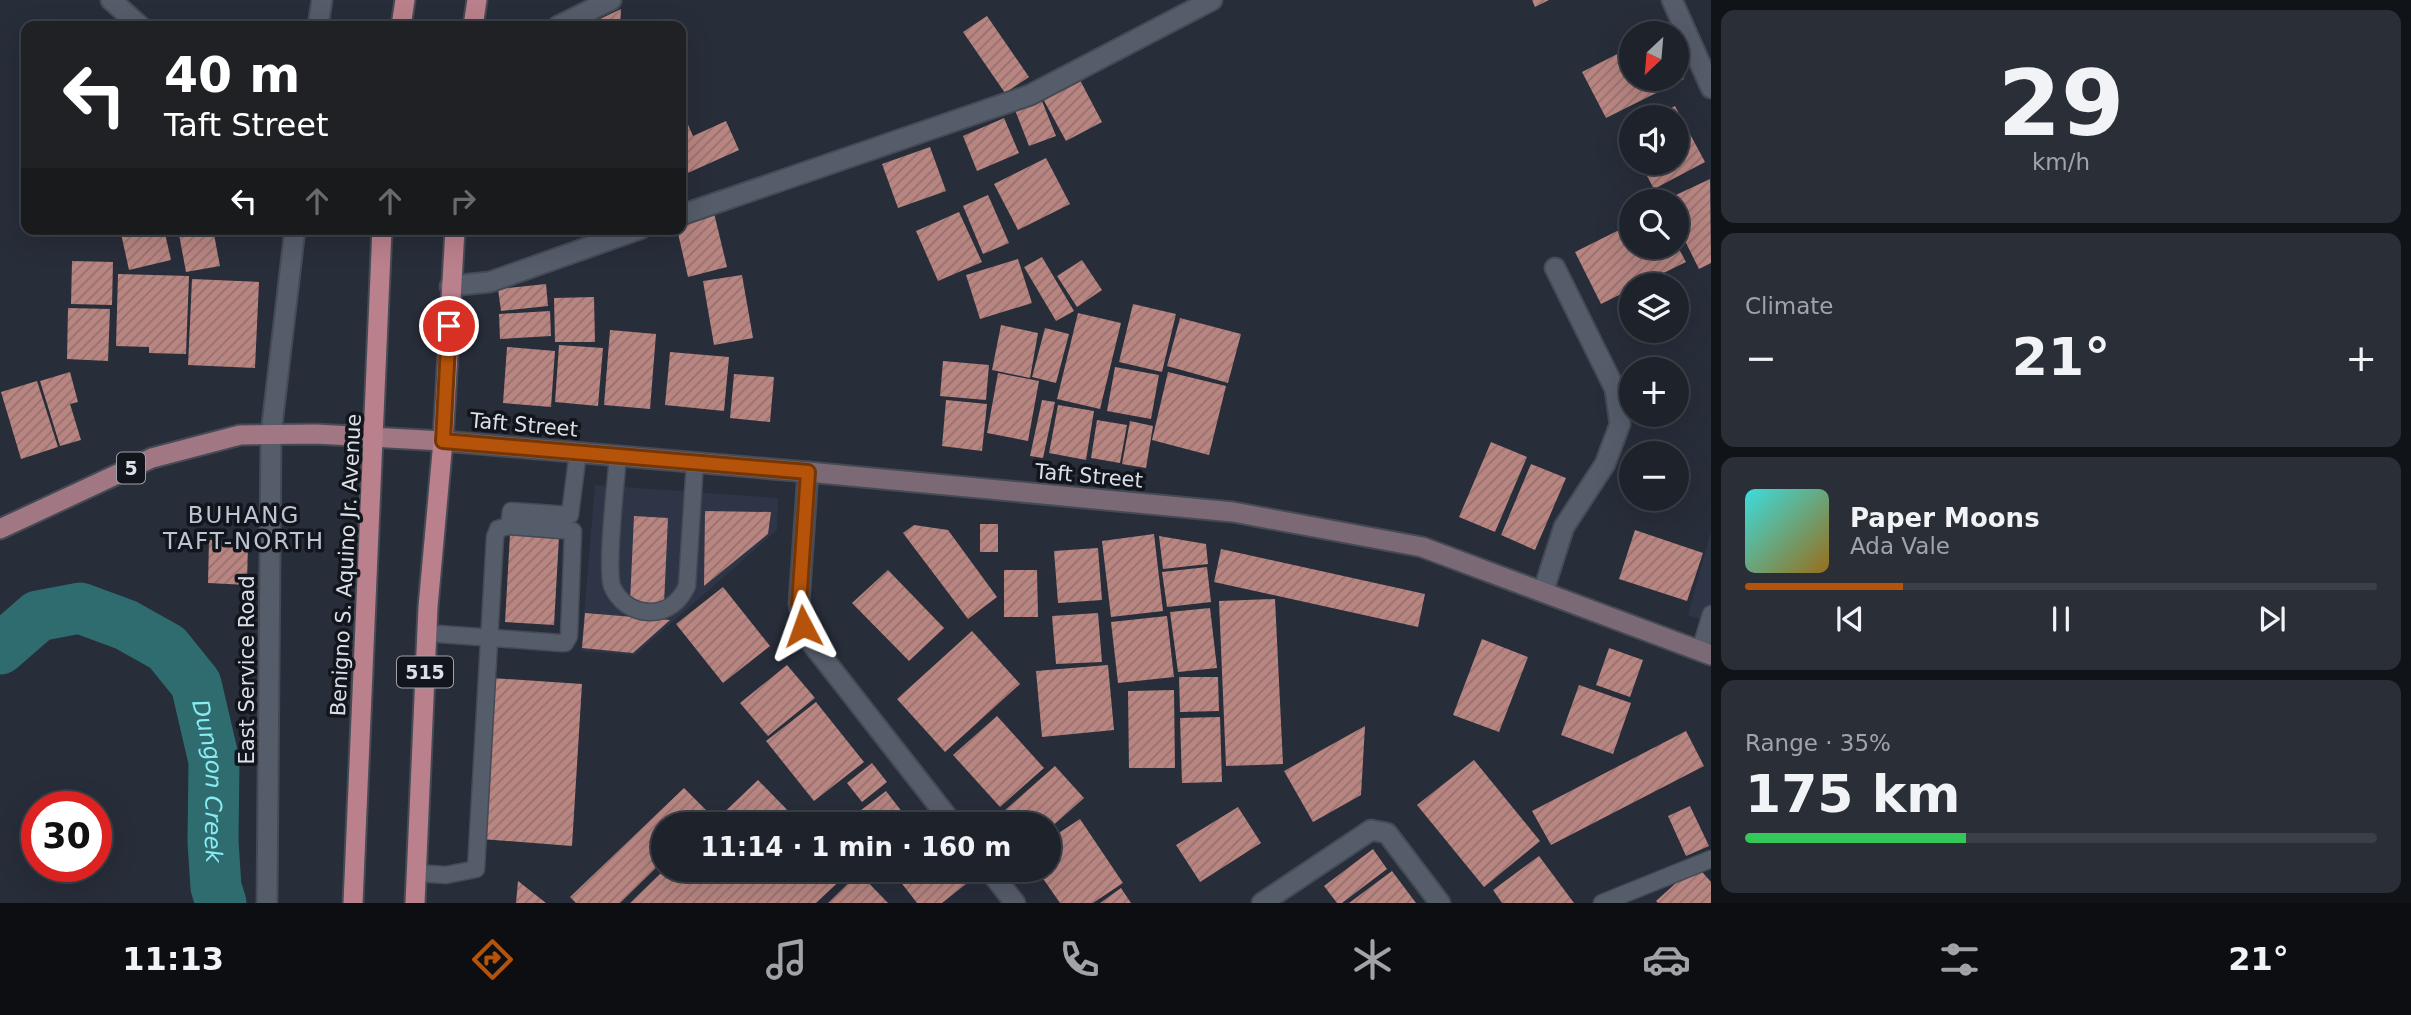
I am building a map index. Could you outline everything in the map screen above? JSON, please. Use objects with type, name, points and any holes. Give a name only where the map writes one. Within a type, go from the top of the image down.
[{"type":"highway","points":[[402,21],[405,0]]},
{"type":"highway","points":[[475,21],[477,0]]},
{"type":"highway","name":"Benigno S. Aquino Jr. Avenue","points":[[354,895],[382,235]]},
{"type":"highway","points":[[443,441],[454,235]]},
{"type":"highway","name":"515","points":[[415,903],[426,633],[443,441]]},
{"type":"main road","name":"5","points":[[0,529],[152,458],[240,435],[443,441]]},
{"type":"main road","name":"Taft Street","points":[[443,441],[1233,512],[1422,547],[1705,653]]},
{"type":"street","points":[[111,0],[134,21]]},
{"type":"street","points":[[319,21],[322,0]]},
{"type":"street","points":[[568,21],[611,0]]},
{"type":"street","points":[[686,213],[1030,95],[1212,0]]},
{"type":"street","points":[[1672,0],[1711,88]]},
{"type":"street","name":"East Service Road","points":[[267,903],[271,434],[295,235]]},
{"type":"street","points":[[450,286],[490,282],[623,235]]},
{"type":"street","points":[[1543,592],[1564,527],[1605,464],[1620,424],[1615,389],[1555,268]]},
{"type":"street","points":[[808,472],[799,604],[803,626],[813,645],[944,812]]},
{"type":"street","points":[[1262,903],[1371,830],[1387,833],[1440,903]]},
{"type":"street","points":[[998,882],[1012,902]]},
{"type":"lane","points":[[509,526],[511,511],[570,515],[578,452]]},
{"type":"lane","points":[[618,455],[610,578],[618,597],[626,605],[646,612],[666,609],[683,596],[687,586],[695,462]]},
{"type":"lane","points":[[416,873],[446,876],[476,869],[492,638],[495,537],[498,529],[509,526],[573,531],[567,641],[561,643],[492,638],[426,633]]},
{"type":"lane","points":[[1705,653],[1711,614]]},
{"type":"lane","points":[[1602,903],[1711,859]]},
{"type":"shaded area","points":[[595,485],[778,498],[777,530],[635,655],[581,651]]},
{"type":"shaded area","points":[[1711,531],[1711,623],[1688,615]]},
{"type":"building","points":[[1532,0],[1549,0],[1535,7]]},
{"type":"building","points":[[621,9],[620,21],[596,21]]},
{"type":"building","points":[[987,16],[1029,77],[1005,93],[963,32]]},
{"type":"building","points":[[1619,53],[1619,91],[1660,91],[1632,105],[1619,105],[1619,112],[1606,118],[1582,72]]},
{"type":"building","points":[[1080,80],[1102,122],[1066,141],[1043,99]]},
{"type":"building","points":[[1042,101],[1056,136],[1029,146],[1015,110]]},
{"type":"building","points":[[1004,118],[1019,153],[977,171],[963,136]]},
{"type":"building","points":[[686,120],[693,136],[726,121],[739,150],[686,174]]},
{"type":"building","points":[[1689,132],[1705,162],[1689,170]]},
{"type":"building","points":[[930,147],[946,191],[898,208],[882,164]]},
{"type":"building","points":[[1046,158],[1070,204],[1018,230],[994,184]]},
{"type":"building","points":[[1646,175],[1680,175],[1654,189]]},
{"type":"building","points":[[1710,179],[1711,263],[1699,269],[1689,249],[1689,189]]},
{"type":"building","points":[[988,195],[1009,243],[983,254],[963,206]]},
{"type":"building","points":[[959,212],[982,262],[938,281],[916,231]]},
{"type":"building","points":[[714,213],[727,267],[688,277],[678,235],[686,235],[686,220]]},
{"type":"building","points":[[1619,230],[1619,259],[1684,259],[1686,262],[1664,273],[1619,273],[1619,295],[1601,304],[1575,252]]},
{"type":"building","points":[[121,235],[165,235],[171,260],[129,270]]},
{"type":"building","points":[[179,235],[214,235],[220,266],[186,272]]},
{"type":"building","points":[[1042,257],[1074,311],[1056,321],[1024,267]]},
{"type":"building","points":[[1018,259],[1032,303],[980,319],[966,275]]},
{"type":"building","points":[[1082,260],[1102,290],[1077,307],[1057,276]]},
{"type":"building","points":[[72,261],[113,262],[112,305],[71,304]]},
{"type":"building","points":[[118,274],[189,276],[186,354],[149,353],[149,347],[116,346]]},
{"type":"building","points":[[742,275],[753,338],[714,345],[703,281]]},
{"type":"building","points":[[192,279],[259,282],[255,368],[188,365]]},
{"type":"building","points":[[546,284],[548,306],[501,311],[498,289]]},
{"type":"building","points":[[594,297],[595,342],[555,342],[554,298]]},
{"type":"building","points":[[1133,304],[1176,314],[1162,372],[1119,362]]},
{"type":"building","points":[[68,308],[110,309],[108,361],[67,359]]},
{"type":"building","points":[[550,311],[551,336],[500,339],[499,314]]},
{"type":"building","points":[[1078,313],[1121,323],[1100,409],[1057,399]]},
{"type":"building","points":[[1180,318],[1241,334],[1228,383],[1167,366]]},
{"type":"building","points":[[1001,325],[1038,333],[1030,378],[992,370]]},
{"type":"building","points":[[1045,328],[1069,334],[1056,383],[1032,377]]},
{"type":"building","points":[[610,330],[656,334],[650,409],[604,405]]},
{"type":"building","points":[[559,345],[603,348],[598,406],[555,402]]},
{"type":"building","points":[[507,347],[555,351],[551,407],[503,403]]},
{"type":"building","points":[[670,352],[729,357],[724,411],[665,405]]},
{"type":"building","points":[[943,361],[989,365],[986,400],[940,396]]},
{"type":"building","points":[[1115,367],[1159,375],[1151,419],[1107,411]]},
{"type":"building","points":[[70,372],[78,402],[70,404],[81,440],[60,446],[40,381]]},
{"type":"building","points":[[1168,372],[1226,386],[1209,455],[1152,440]]},
{"type":"building","points":[[998,373],[1039,381],[1028,441],[987,433]]},
{"type":"building","points":[[734,374],[774,377],[770,422],[730,418]]},
{"type":"building","points":[[37,381],[58,447],[21,459],[1,392]]},
{"type":"building","points":[[946,400],[987,404],[982,451],[942,446]]},
{"type":"building","points":[[1042,400],[1055,402],[1043,458],[1030,456]]},
{"type":"building","points":[[1058,405],[1094,411],[1086,460],[1049,453]]},
{"type":"building","points":[[1097,420],[1127,425],[1120,463],[1091,458]]},
{"type":"building","points":[[1130,421],[1153,426],[1146,468],[1122,464]]},
{"type":"building","points":[[1491,442],[1527,457],[1495,532],[1459,517]]},
{"type":"building","points":[[1531,464],[1566,478],[1535,550],[1501,535]]},
{"type":"building","points":[[705,511],[771,512],[768,534],[704,586]]},
{"type":"building","points":[[634,516],[668,518],[664,604],[630,602]]},
{"type":"building","points":[[980,524],[998,524],[998,552],[980,552]]},
{"type":"building","points":[[914,525],[948,530],[997,597],[968,619],[903,533]]},
{"type":"building","points":[[1635,530],[1703,553],[1687,601],[1619,579]]},
{"type":"building","points":[[510,534],[559,537],[554,625],[505,622]]},
{"type":"building","points":[[1154,534],[1163,611],[1111,617],[1102,541]]},
{"type":"building","points":[[1159,536],[1206,544],[1208,564],[1163,569]]},
{"type":"building","points":[[209,540],[248,542],[247,585],[208,583]]},
{"type":"building","points":[[1098,548],[1102,600],[1058,603],[1054,551]]},
{"type":"building","points":[[1221,549],[1425,594],[1418,627],[1214,582]]},
{"type":"building","points":[[1207,567],[1211,602],[1167,607],[1162,572]]},
{"type":"building","points":[[888,570],[944,628],[909,661],[852,603]]},
{"type":"building","points":[[1004,570],[1037,570],[1038,617],[1004,617]]},
{"type":"building","points":[[723,587],[770,646],[723,683],[676,624]]},
{"type":"building","points":[[1275,599],[1283,764],[1226,766],[1219,601]]},
{"type":"building","points":[[1210,608],[1217,668],[1178,672],[1170,612]]},
{"type":"building","points":[[585,613],[670,620],[633,653],[582,648]]},
{"type":"building","points":[[1098,613],[1102,662],[1056,664],[1052,616]]},
{"type":"building","points":[[1167,616],[1174,677],[1118,683],[1111,622]]},
{"type":"building","points":[[972,631],[1020,684],[945,752],[897,699]]},
{"type":"building","points":[[1482,639],[1528,657],[1499,732],[1453,715]]},
{"type":"building","points":[[1609,648],[1643,660],[1630,697],[1596,685]]},
{"type":"building","points":[[787,665],[815,698],[768,736],[740,703]]},
{"type":"building","points":[[1108,665],[1114,730],[1042,737],[1036,671]]},
{"type":"building","points":[[1179,677],[1218,677],[1219,711],[1180,712]]},
{"type":"building","points":[[491,678],[582,684],[572,846],[481,839]]},
{"type":"building","points":[[1579,685],[1631,703],[1613,754],[1561,735]]},
{"type":"building","points":[[1174,690],[1175,768],[1129,768],[1128,691]]},
{"type":"building","points":[[816,702],[864,762],[814,801],[766,741]]},
{"type":"building","points":[[997,716],[1044,768],[1000,807],[953,755]]},
{"type":"building","points":[[1220,717],[1222,782],[1182,783],[1180,718]]},
{"type":"building","points":[[1365,726],[1361,795],[1313,822],[1284,771]]},
{"type":"building","points":[[1686,731],[1704,766],[1551,845],[1532,811]]},
{"type":"building","points":[[1474,760],[1540,841],[1484,887],[1417,805]]},
{"type":"building","points":[[872,763],[887,782],[862,802],[847,783]]},
{"type":"building","points":[[1055,766],[1084,798],[1061,818],[1061,812],[1004,811]]},
{"type":"building","points":[[758,780],[789,812],[725,812]]},
{"type":"building","points":[[684,788],[708,812],[659,812]]},
{"type":"building","points":[[886,791],[902,812],[859,812]]},
{"type":"building","points":[[1690,806],[1709,846],[1686,856],[1668,816]]},
{"type":"building","points":[[1238,807],[1261,843],[1200,882],[1176,845]]},
{"type":"building","points":[[1080,819],[1123,883],[1093,903],[1060,903],[1045,882],[1061,882],[1061,831]]},
{"type":"building","points":[[651,820],[651,873],[620,903],[576,903],[570,897]]},
{"type":"building","points":[[1373,849],[1387,869],[1342,903],[1337,903],[1324,886]]},
{"type":"building","points":[[1539,856],[1574,903],[1502,903],[1493,890]]},
{"type":"building","points":[[1696,865],[1711,882],[1711,903],[1656,901]]},
{"type":"building","points":[[1392,871],[1416,903],[1349,903]]},
{"type":"building","points":[[518,881],[546,903],[516,903]]},
{"type":"building","points":[[652,882],[838,882],[816,903],[630,903]]},
{"type":"building","points":[[850,882],[868,882],[888,903],[828,903]]},
{"type":"building","points":[[901,882],[966,884],[942,903],[917,903]]},
{"type":"building","points":[[1121,888],[1131,903],[1100,903]]},
{"type":"waterway","name":"Dungon Creek","points":[[0,649],[38,616],[80,608],[126,625],[167,648],[196,684],[214,761],[213,842],[216,887],[221,903]]},
{"type":"district","name":"BUHANG TAFT-NORTH","points":[[244,528]]},
{"type":"route","points":[[449,326],[443,441],[808,472],[799,604],[803,626]]}]
